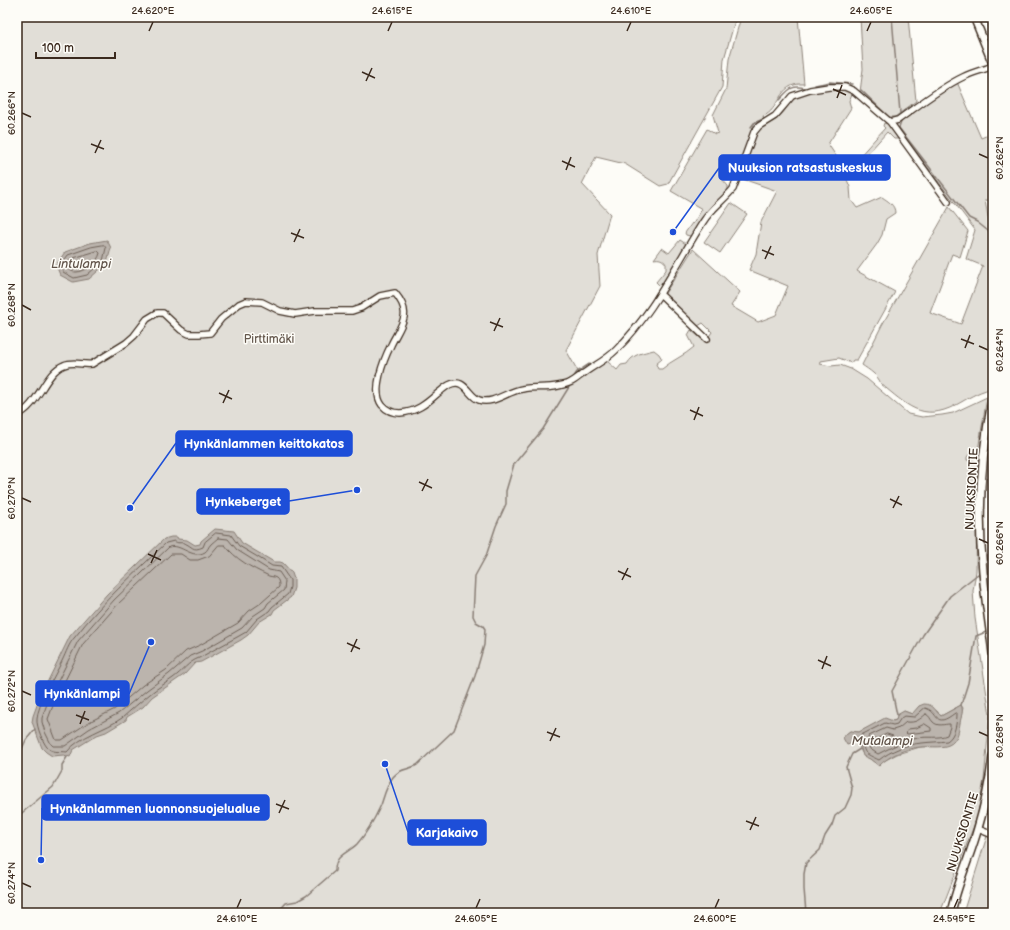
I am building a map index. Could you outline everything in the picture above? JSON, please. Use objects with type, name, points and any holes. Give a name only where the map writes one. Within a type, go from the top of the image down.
[{"type":"street","points":[[890,122],[898,120],[946,86],[965,76],[993,65],[974,17]]},
{"type":"street","points":[[993,24],[993,34]]},
{"type":"street","points":[[17,415],[24,412],[28,408],[56,370],[62,365],[73,363],[92,364],[126,343],[134,336],[147,319],[157,313],[163,313],[181,330],[189,334],[208,334],[214,329],[221,319],[239,304],[246,301],[262,302],[288,313],[300,314],[315,311],[358,310],[380,296],[395,293],[403,306],[404,317],[390,346],[379,378],[378,394],[382,406],[388,410],[398,413],[416,410],[429,402],[450,384],[459,383],[467,388],[477,399],[487,401],[522,388],[553,387],[571,383],[604,361],[616,350],[633,331],[660,294],[703,222],[712,210],[733,189],[754,132],[759,126],[775,116],[792,96],[810,90],[829,86],[845,87],[854,91],[890,122],[948,202]]},
{"type":"street","points":[[660,294],[707,339]]},
{"type":"street","name":"NUUKSIONTIE","points":[[993,397],[987,426],[983,458],[980,512],[983,572],[993,654]]},
{"type":"street","name":"NUUKSIONTIE","points":[[951,913],[959,884],[978,829],[988,790],[993,756]]},
{"type":"street","points":[[978,829],[993,835]]},
{"type":"green space","name":"Pirttimäki","points":[[17,17],[736,17],[724,59],[722,87],[668,184],[660,186],[625,164],[596,157],[582,184],[610,214],[598,255],[600,286],[566,350],[580,375],[607,361],[617,370],[621,365],[627,364],[635,356],[654,350],[662,359],[656,364],[658,369],[662,369],[694,347],[688,335],[691,330],[705,342],[712,332],[703,323],[698,326],[664,295],[693,249],[740,292],[731,306],[758,322],[776,315],[788,286],[749,270],[756,254],[761,222],[777,191],[740,178],[748,150],[757,132],[778,118],[798,96],[832,88],[843,89],[852,94],[849,101],[851,108],[828,144],[846,171],[845,175],[850,187],[851,200],[857,208],[882,197],[891,204],[895,210],[895,213],[886,219],[882,235],[877,244],[857,271],[895,292],[857,360],[853,360],[851,363],[839,358],[821,361],[820,364],[831,366],[840,365],[851,369],[867,379],[908,414],[922,417],[953,413],[987,397],[978,450],[970,453],[967,460],[975,461],[978,464],[976,571],[973,591],[975,618],[990,715],[984,780],[977,818],[940,913],[17,913]],"holes":[[[961,705],[963,708],[956,738],[942,746],[920,747],[897,754],[884,761],[874,762],[862,753],[859,741],[855,740],[850,744],[846,734],[850,731],[859,732],[872,726],[896,720],[904,711],[912,714],[915,713],[919,706],[937,711],[941,716]]]},
{"type":"green space","points":[[741,17],[798,17],[804,84],[789,87],[773,109],[763,116],[764,120],[755,122],[736,176],[731,179],[724,176],[722,179],[728,186],[728,190],[690,236],[686,235],[685,233],[692,223],[693,224],[702,209],[671,191],[707,129],[715,134],[718,133],[713,115],[726,89],[729,59]]},
{"type":"green space","points":[[860,17],[908,17],[916,101],[895,117],[888,117],[860,92],[863,69]]},
{"type":"green space","points":[[957,82],[981,138],[993,133],[993,200],[985,200],[993,246],[993,379],[990,389],[976,394],[944,410],[924,412],[915,409],[898,398],[881,384],[873,373],[862,365],[882,325],[949,207],[968,231],[960,257],[952,254],[930,313],[961,324],[983,266],[966,259],[975,230],[895,124]]},
{"type":"green space","points":[[884,123],[889,124],[898,135],[898,139],[894,139],[887,132],[853,170],[849,168],[885,128],[883,126]]},
{"type":"green space","points":[[731,203],[747,214],[720,253],[704,242]]},
{"type":"green space","points":[[680,240],[686,244],[686,247],[664,282],[659,285],[656,282],[666,270],[666,264],[661,259],[654,259],[662,248],[669,253]]},
{"type":"green space","points":[[987,836],[993,838],[993,913],[963,913]]},
{"type":"water","name":"Lintulampi","points":[[107,240],[111,248],[107,263],[89,279],[73,282],[60,275],[56,265],[65,252],[90,243]]},
{"type":"water","points":[[215,529],[234,531],[242,543],[274,562],[283,563],[292,573],[294,579],[294,588],[291,597],[274,610],[272,614],[259,622],[248,635],[201,662],[195,663],[185,674],[152,697],[143,707],[127,717],[126,720],[106,732],[97,735],[73,750],[70,757],[64,755],[52,756],[46,752],[42,748],[32,722],[33,716],[40,697],[70,636],[107,594],[164,539],[177,537],[178,539],[187,540],[195,545],[200,544],[201,541]]},
{"type":"water","name":"Mutalampi","points":[[924,704],[932,706],[941,716],[961,705],[962,711],[959,731],[956,739],[949,745],[942,747],[921,747],[910,749],[893,755],[879,766],[863,756],[859,741],[855,740],[847,745],[843,738],[850,731],[859,732],[885,718],[893,721],[896,720],[897,715],[904,711],[912,714],[919,706]]},
{"type":"waterway","points":[[892,17],[900,113]]},
{"type":"waterway","points":[[815,85],[830,82],[852,84]]},
{"type":"waterway","points":[[779,100],[790,89],[796,87],[805,88]]},
{"type":"waterway","points":[[861,90],[889,117]]},
{"type":"waterway","points":[[751,127],[754,123],[763,119]]},
{"type":"waterway","points":[[901,122],[899,128],[969,218],[977,222],[993,235]]},
{"type":"waterway","points":[[654,297],[657,292]]},
{"type":"waterway","points":[[572,380],[577,372],[589,364]]},
{"type":"waterway","points":[[277,913],[286,903],[297,901],[306,896],[335,871],[339,858],[357,844],[364,835],[381,805],[387,787],[393,777],[399,772],[417,765],[454,730],[475,676],[484,645],[485,629],[476,622],[473,616],[475,576],[486,556],[496,526],[506,504],[506,491],[514,464],[543,429],[569,387]]},
{"type":"waterway","points":[[897,715],[892,691],[923,635],[950,596],[978,574]]},
{"type":"waterway","points":[[961,705],[968,683],[976,636],[986,632]]},
{"type":"waterway","points":[[20,753],[26,740],[35,729]]},
{"type":"waterway","points":[[806,913],[804,889],[806,863],[820,850],[835,816],[845,808],[851,795],[852,788],[846,767],[852,754],[860,749]]},
{"type":"waterway","points":[[17,817],[53,787],[62,771],[62,765],[67,757]]},
{"type":"place","name":"Nuuksion ratsastuskeskus","points":[[673,232]]},
{"type":"place","name":"Hynkeberget","points":[[357,490]]},
{"type":"place","name":"Hynkänlammen keittokatos","points":[[130,508]]},
{"type":"place","name":"Hynkänlampi","points":[[151,642]]},
{"type":"place","name":"Karjakaivo","points":[[385,764]]},
{"type":"place","name":"Hynkänlammen luonnonsuojelualue","points":[[41,860]]}]
